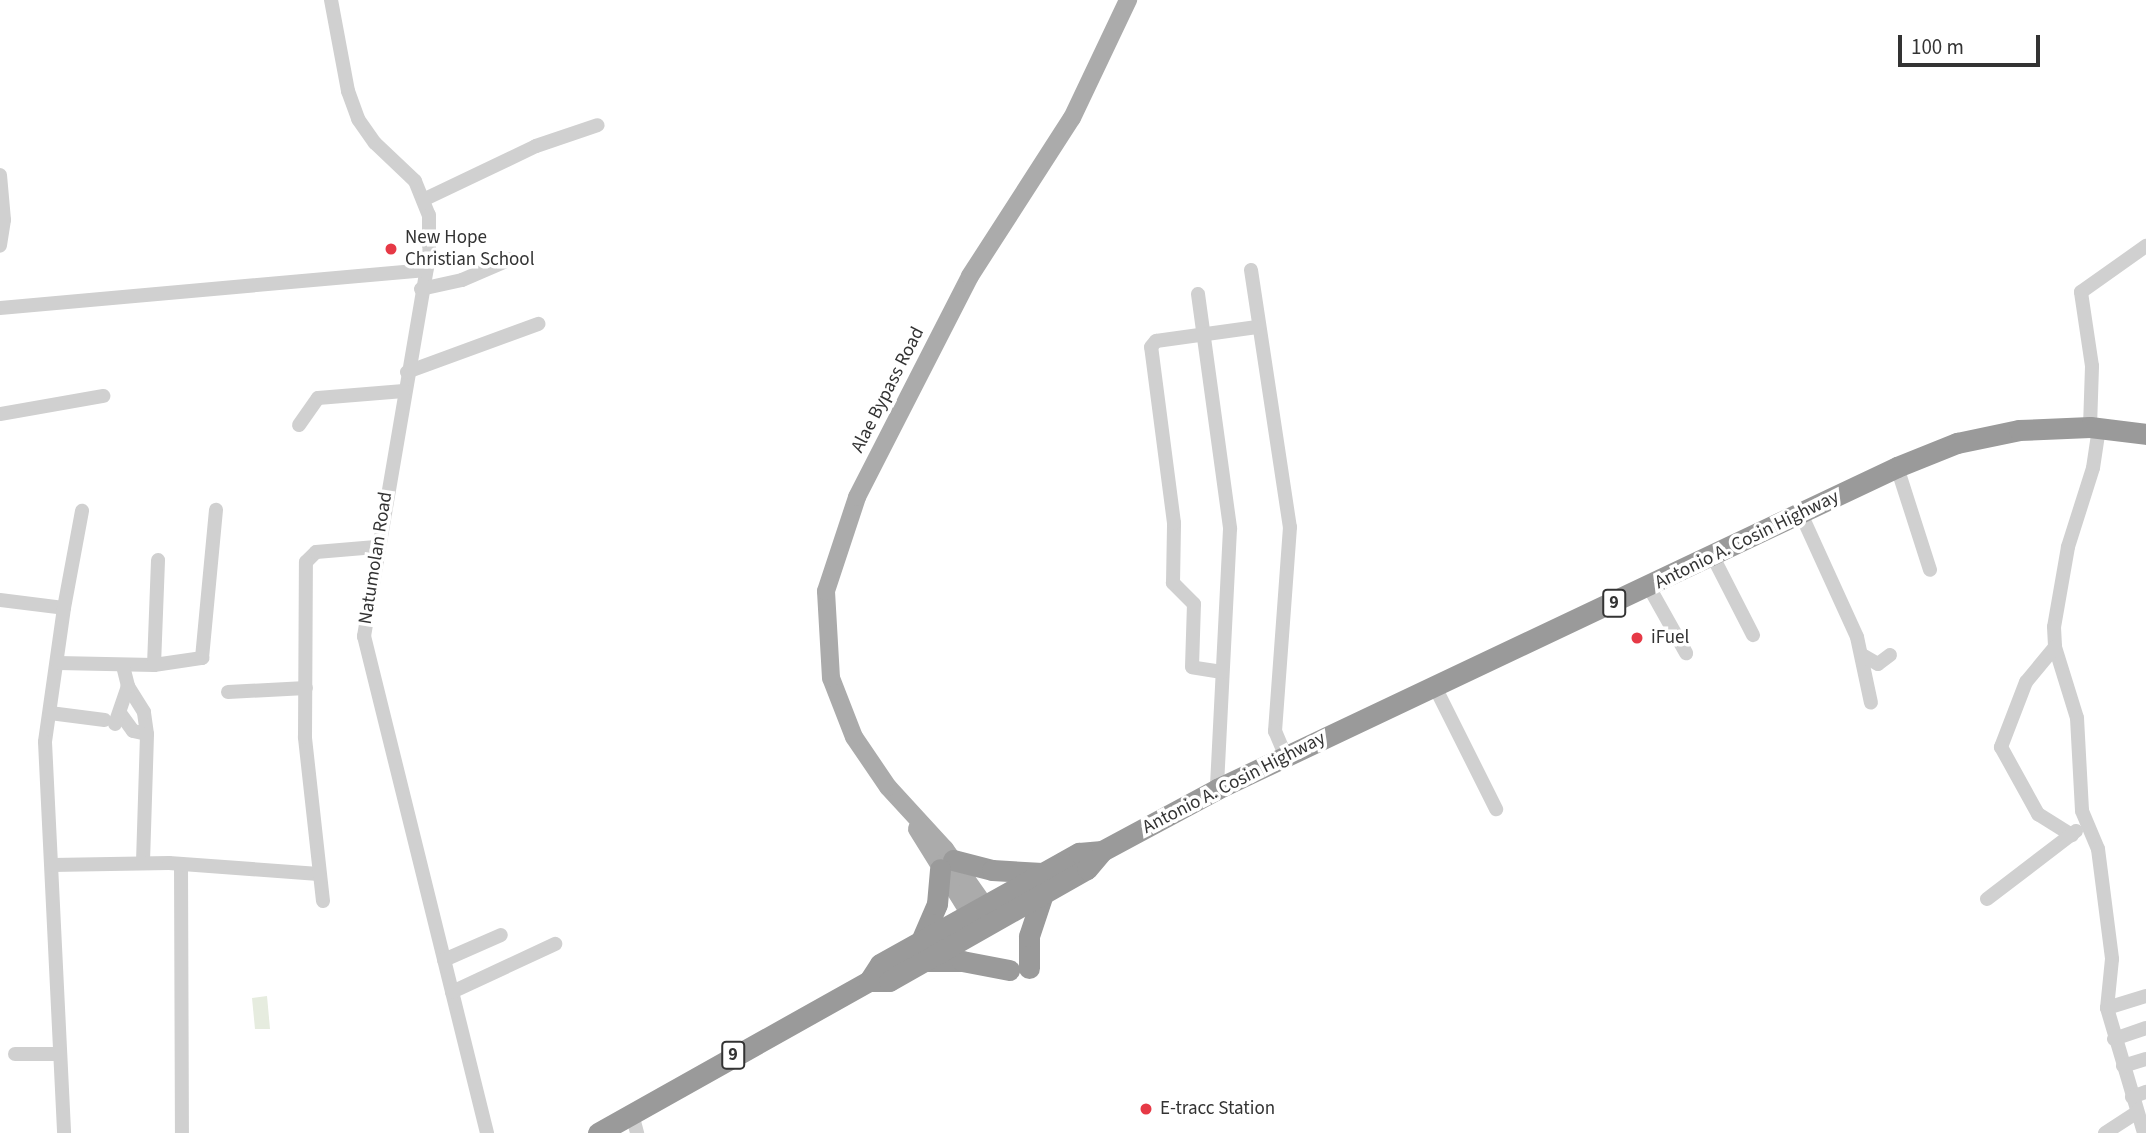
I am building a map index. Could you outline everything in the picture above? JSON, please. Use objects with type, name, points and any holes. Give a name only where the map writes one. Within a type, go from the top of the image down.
[{"type":"highway","name":"Antonio A. Cosin Highway","points":[[598,1133],[634,1124],[869,981],[880,964],[922,952],[1044,883],[1079,853],[1102,851],[1285,755],[1648,587],[1897,467],[1938,449],[1998,433],[2095,428],[2146,434]]},
{"type":"highway","points":[[946,864],[992,870],[1044,883],[1019,969],[922,952],[946,864]]},
{"type":"main road","name":"Alae Bypass Road","points":[[983,917],[853,737],[836,696],[828,661],[825,610],[831,569],[857,497],[961,294],[1072,118],[1128,0]]},
{"type":"street","points":[[331,0],[348,91],[358,118],[425,199],[536,145],[598,125]]},
{"type":"street","points":[[0,174],[4,220],[0,246]]},
{"type":"street","name":"Natumolan Road","points":[[425,199],[430,235],[426,270],[376,547],[365,647],[487,1133]]},
{"type":"street","points":[[2105,1133],[2142,1123],[2139,1095],[2123,1066],[2107,1008],[2111,954],[2098,849],[2087,825],[2080,799],[2077,718],[2055,647],[2054,627],[2068,547],[2093,468],[2095,428],[2092,366],[2081,292],[2146,246]]},
{"type":"street","points":[[421,289],[462,280],[511,259]]},
{"type":"street","points":[[0,308],[426,270]]},
{"type":"street","points":[[1251,271],[1257,327],[1290,527],[1275,731],[1285,755]]},
{"type":"street","points":[[1198,293],[1230,529],[1217,789]]},
{"type":"street","points":[[407,372],[538,324]]},
{"type":"street","points":[[1222,672],[1191,665],[1194,604],[1171,578],[1174,523],[1150,352],[1156,341],[1257,327]]},
{"type":"street","points":[[299,425],[318,398],[404,391]]},
{"type":"street","points":[[0,414],[103,396]]},
{"type":"street","points":[[1897,467],[1930,570]]},
{"type":"street","points":[[58,663],[154,665],[202,658],[216,510]]},
{"type":"street","points":[[64,1133],[45,742],[64,608],[82,511]]},
{"type":"street","points":[[1801,514],[1864,656],[1871,703]]},
{"type":"street","points":[[323,901],[310,799],[306,688],[308,558],[316,552],[376,547]]},
{"type":"street","points":[[1712,555],[1753,635]]},
{"type":"street","points":[[154,665],[158,560]]},
{"type":"street","points":[[1648,587],[1686,653]]},
{"type":"street","points":[[0,600],[64,608]]},
{"type":"street","points":[[2055,647],[2026,682],[2001,747],[2038,814],[2072,835]]},
{"type":"street","points":[[1864,656],[1878,664],[1890,655]]},
{"type":"street","points":[[123,666],[128,686],[144,712],[147,734],[143,862]]},
{"type":"street","points":[[1434,685],[1496,809]]},
{"type":"street","points":[[113,719],[128,686]]},
{"type":"street","points":[[228,692],[306,688]]},
{"type":"street","points":[[50,713],[113,719],[133,731],[147,734]]},
{"type":"street","points":[[1987,898],[2087,825]]},
{"type":"street","points":[[52,865],[143,862],[319,874]]},
{"type":"street","points":[[181,864],[182,1133]]},
{"type":"street","points":[[444,960],[501,935]]},
{"type":"street","points":[[452,992],[555,944]]},
{"type":"street","points":[[2107,1008],[2146,996]]},
{"type":"street","points":[[2114,1039],[2146,1028]]},
{"type":"street","points":[[15,1054],[60,1054]]},
{"type":"street","points":[[2123,1066],[2146,1059]]},
{"type":"shaded area","points":[[267,996],[270,1029],[255,1029],[252,998]]},
{"type":"place","name":"New Hope Christian School","points":[[391,249]]},
{"type":"place","name":"iFuel","points":[[1637,638]]},
{"type":"place","name":"E-tracc Station","points":[[1146,1109]]}]
